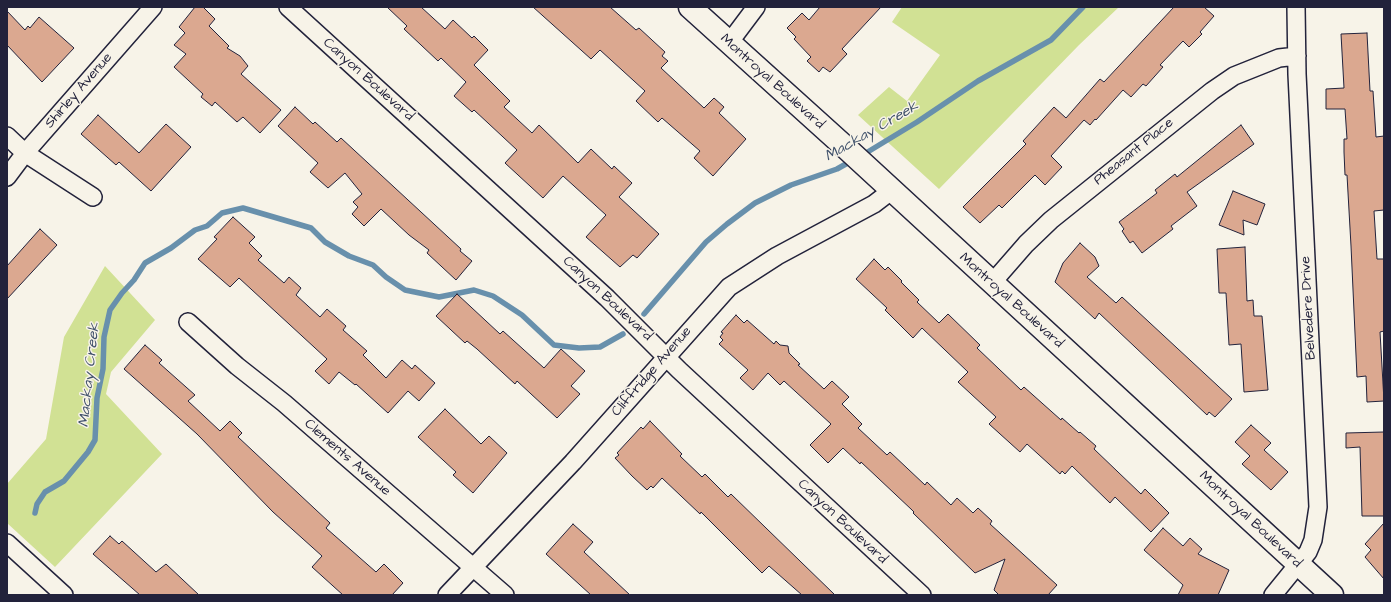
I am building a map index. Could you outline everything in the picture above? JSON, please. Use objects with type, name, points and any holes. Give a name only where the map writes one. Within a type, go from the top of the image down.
[{"type":"street","name":"Shirley Avenue","points":[[7,177],[25,153],[153,7]]},
{"type":"street","name":"Canyon Boulevard","points":[[288,7],[607,298],[679,370],[922,595]]},
{"type":"street","name":"Montroyal Boulevard","points":[[690,7],[844,146],[891,191],[1332,595]]},
{"type":"street","points":[[729,43],[756,7]]},
{"type":"street","name":"Belvedere Drive","points":[[1273,595],[1299,565],[1313,540],[1318,507],[1296,7]]},
{"type":"street","name":"Pheasant Place","points":[[992,282],[1026,244],[1057,215],[1212,91],[1234,76],[1279,58],[1297,56]]},
{"type":"street","points":[[7,136],[25,153],[93,198]]},
{"type":"street","name":"Cliffridge Avenue","points":[[446,595],[573,462],[729,287],[777,256],[874,204],[891,191]]},
{"type":"street","name":"Clements Avenue","points":[[188,322],[505,595]]},
{"type":"street","points":[[7,543],[64,595]]},
{"type":"green space","points":[[902,7],[1119,7],[1079,45],[939,189],[858,115],[889,87],[907,101],[940,55],[892,22]]},
{"type":"green space","points":[[105,266],[155,320],[111,372],[106,394],[162,454],[55,567],[7,523],[7,484],[46,439],[64,337]]},
{"type":"building","points":[[195,7],[203,7],[215,19],[209,26],[229,46],[227,48],[240,56],[248,66],[241,74],[281,110],[260,133],[243,117],[237,122],[215,102],[212,106],[201,97],[203,94],[174,67],[186,54],[174,45],[185,33],[179,27]]},
{"type":"building","points":[[387,7],[421,7],[445,29],[453,20],[472,38],[474,36],[488,50],[474,65],[510,101],[504,107],[532,133],[539,125],[578,163],[591,149],[612,169],[614,166],[632,183],[619,197],[659,234],[637,258],[633,255],[620,267],[586,237],[606,215],[563,176],[543,198],[505,163],[517,150],[474,110],[472,112],[454,96],[466,82],[441,58],[438,61],[404,29],[407,26]]},
{"type":"building","points":[[533,7],[610,7],[636,30],[639,28],[665,52],[662,56],[668,61],[661,68],[704,108],[714,98],[724,107],[719,113],[746,139],[713,176],[694,158],[700,151],[662,118],[658,122],[636,101],[645,91],[600,50],[591,59]]},
{"type":"building","points":[[820,7],[881,7],[842,49],[847,54],[830,72],[823,67],[819,72],[807,61],[811,57],[794,39],[796,37],[787,28],[802,13],[809,20]]},
{"type":"building","points":[[1174,7],[1204,7],[1214,16],[1200,32],[1202,34],[1189,47],[1183,41],[1160,65],[1163,67],[1146,86],[1143,84],[1131,97],[1123,90],[1090,125],[1084,120],[1051,156],[1062,167],[1045,185],[1035,175],[1002,208],[999,205],[980,223],[963,207],[1026,144],[1023,141],[1054,107],[1066,118],[1100,79],[1104,82]]},
{"type":"building","points":[[7,11],[25,30],[28,26],[30,28],[39,17],[74,48],[42,82],[7,45]]},
{"type":"building","points":[[1367,33],[1370,91],[1373,91],[1376,137],[1384,136],[1384,210],[1374,211],[1377,259],[1384,259],[1384,331],[1380,332],[1384,401],[1367,402],[1366,376],[1357,377],[1347,175],[1345,175],[1344,139],[1347,139],[1345,109],[1326,109],[1326,89],[1344,88],[1341,34]]},
{"type":"building","points":[[295,107],[313,124],[315,122],[337,142],[341,138],[461,249],[460,251],[472,261],[456,280],[427,253],[429,250],[409,235],[381,209],[364,226],[352,214],[358,207],[353,202],[362,194],[345,173],[328,188],[310,172],[318,163],[278,126]]},
{"type":"building","points":[[98,115],[139,153],[166,124],[191,147],[151,191],[119,162],[116,165],[81,134]]},
{"type":"building","points":[[1241,125],[1254,144],[1187,192],[1197,206],[1171,226],[1173,229],[1142,253],[1133,241],[1130,243],[1122,231],[1124,229],[1119,222],[1157,193],[1155,190],[1175,174],[1177,177]]},
{"type":"building","points":[[1233,191],[1265,204],[1257,225],[1243,220],[1244,235],[1219,225]]},
{"type":"building","points":[[233,217],[255,237],[249,243],[262,256],[258,260],[284,283],[289,277],[301,288],[296,295],[320,317],[327,309],[346,326],[343,330],[367,351],[363,355],[386,378],[402,360],[412,369],[415,365],[435,383],[419,401],[408,391],[388,413],[356,384],[355,385],[339,372],[329,384],[315,371],[327,359],[239,278],[230,287],[198,259],[217,239],[214,237]]},
{"type":"building","points":[[40,229],[57,245],[7,299],[7,266]]},
{"type":"building","points":[[1080,243],[1095,257],[1099,266],[1087,277],[1116,303],[1122,297],[1232,399],[1215,417],[1209,412],[1207,415],[1099,313],[1095,319],[1055,282],[1063,263]]},
{"type":"building","points":[[1245,247],[1247,301],[1253,300],[1254,316],[1262,316],[1268,390],[1244,392],[1241,344],[1229,345],[1226,293],[1219,293],[1217,249]]},
{"type":"building","points":[[874,259],[885,270],[888,267],[919,300],[917,302],[939,323],[948,314],[980,345],[977,348],[1021,390],[1024,387],[1061,420],[1062,418],[1079,433],[1080,432],[1096,446],[1094,449],[1141,494],[1145,489],[1169,513],[1151,532],[1115,497],[1110,503],[1072,466],[1065,474],[1062,471],[1060,474],[1027,444],[1020,452],[989,424],[996,417],[958,382],[968,372],[922,328],[913,338],[885,310],[887,308],[856,279]]},
{"type":"building","points":[[457,294],[500,334],[503,331],[544,368],[561,349],[585,371],[571,386],[580,394],[557,418],[517,381],[515,384],[477,349],[467,341],[465,343],[436,316]]},
{"type":"building","points":[[736,315],[744,323],[747,320],[774,344],[776,341],[780,345],[788,346],[789,353],[800,364],[798,365],[824,389],[832,381],[849,397],[842,404],[862,424],[858,428],[887,455],[890,452],[925,485],[927,482],[951,505],[957,498],[973,513],[978,508],[992,521],[990,524],[1057,585],[1048,595],[999,595],[994,590],[1005,559],[975,573],[913,513],[914,512],[912,510],[861,462],[860,464],[843,448],[828,463],[810,445],[831,424],[784,381],[780,385],[768,373],[753,390],[740,378],[748,370],[719,344],[723,340],[720,337],[723,333],[721,332]]},
{"type":"building","points":[[145,345],[162,360],[159,363],[195,395],[188,401],[220,431],[230,421],[242,433],[238,437],[330,523],[326,528],[376,572],[384,564],[403,583],[392,595],[343,595],[312,567],[322,556],[273,512],[197,434],[124,369]]},
{"type":"building","points":[[445,409],[481,444],[489,436],[507,453],[473,493],[453,475],[456,472],[418,437]]},
{"type":"building","points":[[650,421],[682,454],[680,456],[702,477],[705,474],[728,497],[731,494],[835,595],[802,595],[769,566],[762,573],[701,512],[700,514],[662,478],[653,488],[651,486],[647,490],[632,476],[615,458],[619,455],[617,453],[641,427],[643,429]]},
{"type":"building","points":[[1251,425],[1271,443],[1264,450],[1288,472],[1271,490],[1242,464],[1250,456],[1235,442]]},
{"type":"building","points":[[1384,432],[1384,516],[1362,516],[1360,447],[1346,448],[1346,433]]},
{"type":"building","points":[[1384,523],[1384,579],[1365,557],[1371,550],[1365,544]]},
{"type":"building","points":[[573,524],[593,542],[584,552],[630,595],[591,595],[546,554]]},
{"type":"building","points":[[1163,528],[1183,546],[1190,538],[1202,549],[1198,554],[1229,570],[1218,595],[1178,595],[1183,585],[1144,550]]},
{"type":"building","points":[[110,536],[119,544],[122,541],[156,572],[166,564],[199,595],[140,595],[93,554]]},
{"type":"waterway","name":"Mackay Creek","points":[[861,156],[917,122],[978,81],[1051,40],[1083,7]]},
{"type":"waterway","name":"Mackay Creek","points":[[644,314],[706,242],[755,203],[791,185],[837,169],[853,160]]},
{"type":"waterway","name":"Mackay Creek","points":[[35,513],[37,504],[45,492],[64,481],[88,452],[95,440],[97,398],[103,369],[104,337],[110,310],[122,293],[134,280],[145,263],[171,248],[195,230],[207,226],[222,213],[243,208],[311,228],[325,242],[349,256],[373,265],[386,277],[405,290],[439,297],[474,290],[493,296],[522,315],[554,345],[579,348],[600,347],[623,334]]}]
